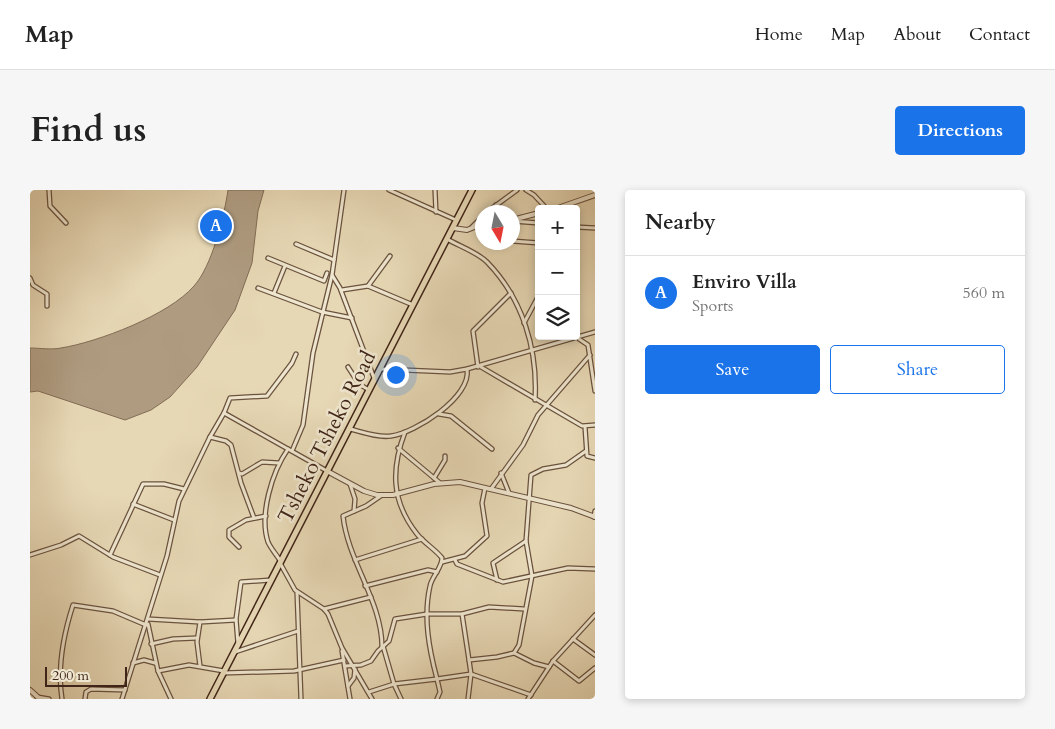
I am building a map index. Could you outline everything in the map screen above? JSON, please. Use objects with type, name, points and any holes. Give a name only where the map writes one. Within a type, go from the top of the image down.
[{"type":"highway","name":"Tsheko Tsheko Road","points":[[210,699],[472,190]]},
{"type":"street","points":[[49,190],[50,206],[66,223]]},
{"type":"street","points":[[301,699],[297,592],[268,539],[266,516],[273,478],[279,462],[290,450],[303,426],[312,353],[332,275],[344,190]]},
{"type":"street","points":[[388,190],[456,220]]},
{"type":"street","points":[[435,190],[436,212]]},
{"type":"street","points":[[496,205],[517,190]]},
{"type":"street","points":[[526,190],[543,205]]},
{"type":"street","points":[[566,205],[595,195]]},
{"type":"street","points":[[520,218],[535,214]]},
{"type":"street","points":[[520,221],[535,223]]},
{"type":"street","points":[[469,230],[475,224]]},
{"type":"street","points":[[453,228],[469,230],[475,227]]},
{"type":"street","points":[[580,227],[595,228]]},
{"type":"street","points":[[447,239],[485,260],[517,301],[532,349],[536,374],[535,400]]},
{"type":"street","points":[[520,242],[535,243]]},
{"type":"street","points":[[296,244],[334,260]]},
{"type":"street","points":[[368,286],[390,256]]},
{"type":"street","points":[[268,258],[324,281],[328,273]]},
{"type":"street","points":[[274,293],[285,266]]},
{"type":"street","points":[[332,275],[342,290],[373,370],[374,380]]},
{"type":"street","points":[[30,278],[33,285],[47,294],[47,306]]},
{"type":"street","points":[[342,290],[368,286],[413,306]]},
{"type":"street","points":[[258,288],[322,312],[352,318]]},
{"type":"street","points":[[479,367],[473,331],[511,293]]},
{"type":"street","points":[[524,324],[535,303]]},
{"type":"street","points":[[580,338],[595,332]]},
{"type":"street","points":[[580,339],[588,345],[594,373],[595,391]]},
{"type":"street","points":[[381,369],[450,372],[479,367],[532,349],[570,340]]},
{"type":"street","points":[[122,699],[148,619],[184,489],[224,413],[230,397],[245,398],[270,394],[292,363],[296,354]]},
{"type":"street","points":[[491,488],[501,472],[523,445],[537,418],[590,355]]},
{"type":"street","points":[[348,367],[359,384],[369,390]]},
{"type":"street","points":[[479,367],[585,427],[595,425]]},
{"type":"street","points":[[350,429],[384,436],[405,432],[439,414],[466,382],[468,377],[467,369]]},
{"type":"street","points":[[224,413],[364,491],[382,496]]},
{"type":"street","points":[[439,414],[451,416],[492,448]]},
{"type":"street","points":[[585,427],[588,458],[595,458]]},
{"type":"street","points":[[405,432],[398,448],[395,466],[396,494],[416,532],[440,556],[442,562],[430,584],[427,614],[428,634],[440,692],[437,699]]},
{"type":"street","points":[[210,437],[229,443],[254,518]]},
{"type":"street","points":[[398,448],[440,483]]},
{"type":"street","points":[[469,660],[497,657],[514,652],[519,645],[524,609],[532,576],[526,541],[528,498],[532,473],[550,467],[566,465],[586,451]]},
{"type":"street","points":[[434,478],[445,460],[445,456]]},
{"type":"street","points":[[238,474],[242,474],[262,462],[279,462]]},
{"type":"street","points":[[501,472],[509,493]]},
{"type":"street","points":[[401,699],[382,647],[371,597],[355,560],[343,518],[346,514],[382,496],[440,483],[460,482],[491,488],[594,517],[595,511]]},
{"type":"street","points":[[110,556],[132,504],[144,483],[164,484],[184,489]]},
{"type":"street","points":[[350,483],[355,498],[354,511]]},
{"type":"street","points":[[442,562],[455,560],[476,548],[488,536],[482,503],[485,487]]},
{"type":"street","points":[[132,504],[174,520]]},
{"type":"street","points":[[239,547],[229,537],[228,531],[246,520],[266,516]]},
{"type":"street","points":[[30,555],[62,545],[79,536],[110,556],[160,575]]},
{"type":"street","points":[[355,560],[423,538]]},
{"type":"street","points":[[498,580],[493,563],[526,541]]},
{"type":"street","points":[[455,560],[457,564],[504,582],[568,568],[595,569]]},
{"type":"street","points":[[365,586],[428,570],[437,572]]},
{"type":"street","points":[[238,645],[236,620],[241,582],[272,580]]},
{"type":"street","points":[[297,592],[324,609],[336,629],[342,648],[350,699]]},
{"type":"street","points":[[324,609],[371,597]]},
{"type":"street","points":[[62,699],[58,677],[60,658],[73,605],[113,611],[146,625]]},
{"type":"street","points":[[345,666],[354,668],[369,663],[389,641],[395,619],[427,614],[462,614],[489,607],[524,609]]},
{"type":"street","points":[[462,614],[471,674],[468,699]]},
{"type":"street","points":[[528,699],[553,662],[595,616]]},
{"type":"street","points":[[148,619],[200,622],[236,620]]},
{"type":"street","points":[[148,619],[151,644],[158,671],[171,699]]},
{"type":"street","points":[[200,622],[197,638],[200,666]]},
{"type":"street","points":[[234,652],[298,631]]},
{"type":"street","points":[[151,644],[174,639],[197,638]]},
{"type":"street","points":[[573,640],[595,655]]},
{"type":"street","points":[[342,648],[372,699]]},
{"type":"street","points":[[514,652],[534,663],[549,667]]},
{"type":"street","points":[[132,664],[144,660],[156,663]]},
{"type":"street","points":[[158,671],[184,665],[200,666],[224,672],[300,670],[325,662],[344,660]]},
{"type":"street","points":[[553,662],[579,681],[595,668]]},
{"type":"street","points":[[348,687],[354,678],[354,668]]},
{"type":"street","points":[[368,692],[394,684],[471,674],[531,695]]},
{"type":"street","points":[[86,699],[86,692],[91,689],[125,690]]},
{"type":"street","points":[[30,690],[38,698],[49,699]]},
{"type":"shaded area","points":[[228,190],[264,190],[258,211],[252,263],[235,310],[197,367],[170,397],[151,410],[125,420],[38,391],[30,392],[30,348],[49,349],[76,345],[132,326],[168,307],[183,297],[194,286],[212,254],[224,214]]},
{"type":"place","name":"Enviro Villa","points":[[216,226]]}]
